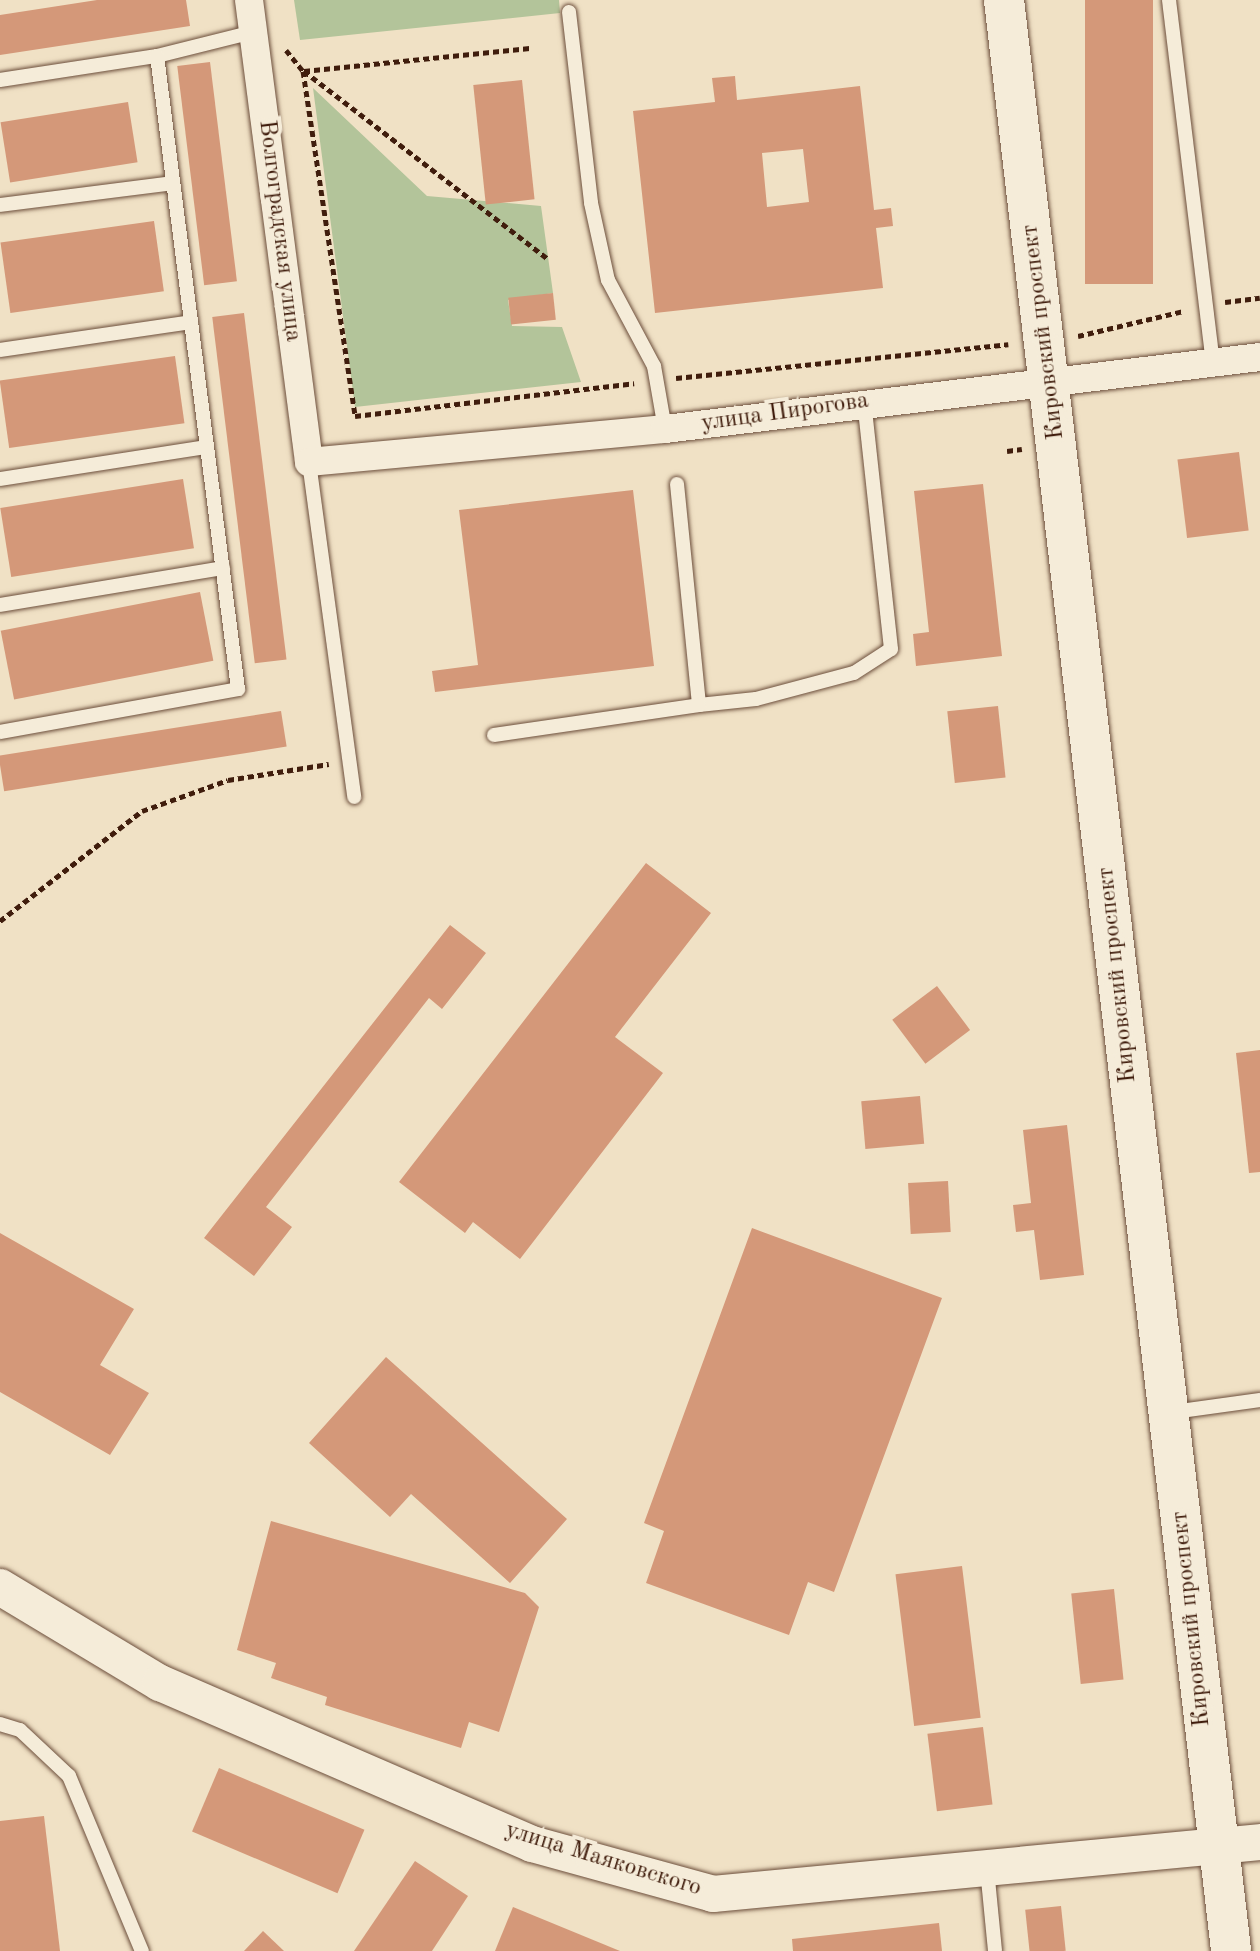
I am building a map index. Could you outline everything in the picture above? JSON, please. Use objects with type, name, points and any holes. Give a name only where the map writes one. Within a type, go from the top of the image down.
[{"type":"main road","name":"Кировский проспект","points":[[1004,0],[1051,381],[1231,1951]]},
{"type":"street","name":"Волгоградская улица","points":[[249,0],[309,462]]},
{"type":"street","name":"улица Пирогова","points":[[309,462],[665,429],[864,401],[1260,357]]},
{"type":"street","name":"улица Маяковского","points":[[0,1587],[160,1683],[532,1844],[713,1894],[1260,1842]]},
{"type":"lane","points":[[1169,0],[1213,363]]},
{"type":"lane","points":[[569,12],[591,203],[608,280],[655,381],[665,429]]},
{"type":"lane","points":[[0,80],[157,56],[253,32]]},
{"type":"lane","points":[[0,732],[238,689],[157,56]]},
{"type":"lane","points":[[0,205],[173,183]]},
{"type":"lane","points":[[0,350],[191,322]]},
{"type":"lane","points":[[494,735],[756,699],[854,673],[891,649],[864,401]]},
{"type":"lane","points":[[0,479],[207,447]]},
{"type":"lane","points":[[309,462],[354,797]]},
{"type":"lane","points":[[677,484],[699,705]]},
{"type":"lane","points":[[0,605],[223,568]]},
{"type":"lane","points":[[1168,1412],[1260,1400]]},
{"type":"lane","points":[[0,1724],[20,1730],[69,1776],[142,1951]]},
{"type":"lane","points":[[987,1869],[995,1951]]},
{"type":"path","points":[[285,39],[303,71],[355,416],[1108,334],[1206,304],[1260,298]]},
{"type":"path","points":[[303,71],[530,48]]},
{"type":"path","points":[[303,71],[548,259]]},
{"type":"path","points":[[0,921],[142,811],[228,780],[349,760]]},
{"type":"green space","points":[[294,0],[559,0],[560,13],[300,40]]},
{"type":"green space","points":[[313,88],[427,196],[541,206],[553,293],[508,300],[512,326],[562,327],[581,382],[355,407]]},
{"type":"building","points":[[97,0],[186,0],[190,26],[0,55],[0,15]]},
{"type":"building","points":[[1085,0],[1153,0],[1153,284],[1085,284]]},
{"type":"building","points":[[210,62],[237,281],[204,285],[177,66]]},
{"type":"building","points":[[735,76],[737,100],[860,86],[874,210],[891,208],[893,226],[876,228],[883,288],[655,313],[633,111],[715,102],[712,78]],"holes":[[[803,149],[809,202],[767,207],[762,153]]]},
{"type":"building","points":[[522,80],[535,199],[486,204],[473,85]]},
{"type":"building","points":[[128,102],[138,162],[10,182],[1,122]]},
{"type":"building","points":[[154,221],[164,291],[10,313],[1,243]]},
{"type":"building","points":[[553,293],[556,320],[511,325],[508,298]]},
{"type":"building","points":[[244,313],[287,659],[255,663],[212,317]]},
{"type":"building","points":[[175,356],[184,423],[9,448],[0,381]]},
{"type":"building","points":[[1239,452],[1249,530],[1187,538],[1177,460]]},
{"type":"building","points":[[183,479],[194,548],[11,577],[0,508]]},
{"type":"building","points":[[983,484],[1002,656],[916,666],[913,634],[929,632],[914,491]]},
{"type":"building","points":[[633,490],[654,666],[435,692],[432,671],[478,665],[459,510]]},
{"type":"building","points":[[200,592],[213,661],[14,699],[1,631]]},
{"type":"building","points":[[998,706],[1006,778],[955,783],[947,711]]},
{"type":"building","points":[[281,711],[287,747],[4,791],[0,756]]},
{"type":"building","points":[[646,863],[711,913],[615,1037],[663,1073],[520,1259],[473,1222],[465,1233],[399,1182]]},
{"type":"building","points":[[450,925],[486,953],[442,1009],[429,998],[266,1207],[292,1227],[254,1276],[204,1238]]},
{"type":"building","points":[[937,986],[970,1030],[925,1064],[892,1020]]},
{"type":"building","points":[[1260,1050],[1260,1172],[1249,1173],[1236,1053]]},
{"type":"building","points":[[920,1096],[924,1144],[865,1149],[861,1101]]},
{"type":"building","points":[[1067,1125],[1084,1275],[1040,1280],[1034,1230],[1016,1232],[1013,1205],[1031,1203],[1023,1130]]},
{"type":"building","points":[[948,1181],[951,1232],[911,1234],[908,1183]]},
{"type":"building","points":[[752,1228],[942,1298],[834,1592],[808,1582],[789,1635],[646,1583],[664,1531],[644,1523]]},
{"type":"building","points":[[0,1233],[134,1309],[100,1365],[149,1393],[110,1455],[0,1392]]},
{"type":"building","points":[[386,1357],[567,1519],[510,1583],[411,1494],[390,1517],[309,1443]]},
{"type":"building","points":[[271,1521],[525,1593],[539,1607],[499,1732],[469,1722],[461,1748],[325,1705],[327,1697],[271,1678],[276,1663],[237,1650]]},
{"type":"building","points":[[962,1566],[981,1718],[914,1726],[895,1574]]},
{"type":"building","points":[[1114,1589],[1124,1680],[1081,1684],[1071,1593]]},
{"type":"building","points":[[983,1727],[993,1804],[937,1811],[927,1734]]},
{"type":"building","points":[[219,1768],[364,1830],[337,1893],[192,1832]]},
{"type":"building","points":[[44,1816],[60,1951],[0,1951],[0,1821]]},
{"type":"building","points":[[415,1861],[468,1896],[432,1951],[354,1951]]},
{"type":"building","points":[[1061,1906],[1066,1951],[1030,1951],[1025,1910]]},
{"type":"building","points":[[513,1907],[620,1951],[495,1951]]},
{"type":"building","points":[[939,1923],[942,1951],[793,1951],[792,1939]]},
{"type":"building","points":[[263,1931],[284,1951],[244,1951]]}]
